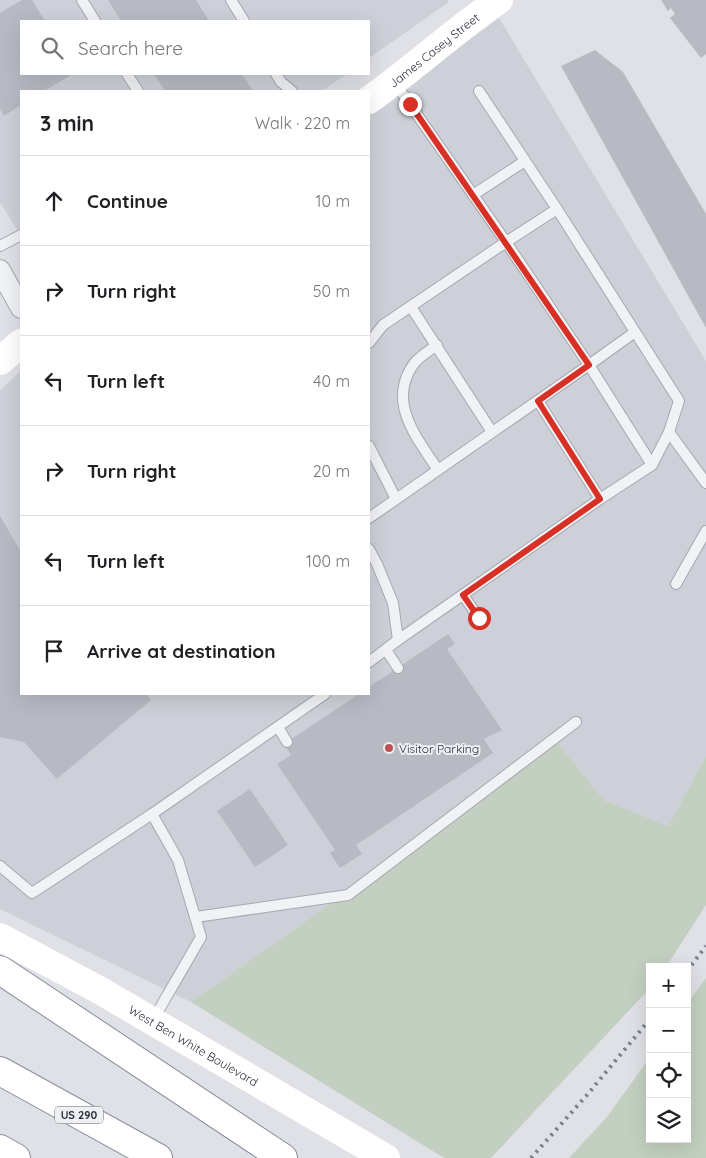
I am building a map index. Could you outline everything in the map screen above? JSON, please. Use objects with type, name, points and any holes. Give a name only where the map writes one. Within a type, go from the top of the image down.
[{"type":"main road","name":"James Casey Street","points":[[370,99],[499,0]]},
{"type":"main road","points":[[0,361],[20,345]]},
{"type":"main road","name":"West Ben White Boulevard","points":[[0,937],[100,991],[386,1158]]},
{"type":"main road","points":[[0,970],[283,1158]]},
{"type":"main road","name":"US 290","points":[[0,1071],[158,1158]]},
{"type":"main road","points":[[0,1149],[16,1158]]},
{"type":"street","points":[[0,270],[20,306]]},
{"type":"lane","points":[[82,0],[94,20]]},
{"type":"lane","points":[[230,0],[243,20]]},
{"type":"lane","points":[[128,75],[137,90]]},
{"type":"lane","points":[[277,75],[281,82],[291,90]]},
{"type":"lane","points":[[394,82],[589,365],[652,465]]},
{"type":"lane","points":[[370,661],[600,499],[652,465],[669,432],[679,401],[525,160],[479,92]]},
{"type":"lane","points":[[473,195],[525,160]]},
{"type":"lane","points":[[372,332],[556,209]]},
{"type":"lane","points":[[0,246],[20,236]]},
{"type":"lane","points":[[411,307],[492,432]]},
{"type":"lane","points":[[370,517],[635,332]]},
{"type":"lane","points":[[437,345],[413,363],[405,381],[403,402],[408,422],[438,470]]},
{"type":"lane","points":[[538,401],[600,499]]},
{"type":"lane","points":[[669,432],[706,484]]},
{"type":"lane","points":[[370,448],[396,499]]},
{"type":"lane","points":[[676,584],[706,531]]},
{"type":"lane","points":[[370,552],[393,603],[398,640]]},
{"type":"lane","points":[[463,595],[479,618]]},
{"type":"lane","points":[[386,650],[398,668]]},
{"type":"lane","points":[[0,866],[32,893],[152,814],[324,695]]},
{"type":"lane","points":[[196,917],[348,895],[576,722]]},
{"type":"lane","points":[[278,727],[287,742]]},
{"type":"lane","points":[[152,814],[178,860],[201,937],[152,1021]]},
{"type":"shaded area","points":[[0,0],[448,0],[449,2],[370,57],[370,20],[20,20],[20,75],[346,75],[323,90],[20,90],[20,234],[0,202]]},
{"type":"shaded area","points":[[499,18],[706,361],[706,756],[668,826],[604,800],[558,743],[191,1002],[0,909],[0,390],[20,372],[20,695],[370,695],[370,113]]},
{"type":"green space","points":[[558,743],[604,800],[668,826],[706,756],[706,905],[669,963],[646,963],[646,992],[491,1158],[444,1158],[191,1002]]},
{"type":"green space","points":[[706,978],[706,1158],[569,1158],[607,1117],[646,1063],[646,1143],[691,1143],[691,999]]},
{"type":"building","points":[[22,0],[32,0],[44,20],[20,20],[20,75],[71,75],[46,90],[20,90],[20,106],[4,116],[0,109],[0,13]]},
{"type":"building","points":[[108,0],[196,0],[208,20],[120,20]]},
{"type":"building","points":[[661,0],[706,0],[706,54],[701,58],[670,18],[675,14],[671,8],[668,11]]},
{"type":"building","points":[[595,50],[623,72],[706,214],[706,328],[561,66]]},
{"type":"building","points":[[155,75],[243,75],[252,90],[164,90]]},
{"type":"building","points":[[0,516],[20,550],[20,695],[148,695],[151,700],[57,779],[24,742],[0,737]]},
{"type":"building","name":"Visitor Parking","points":[[448,634],[455,644],[447,649],[502,730],[484,739],[493,753],[356,845],[362,854],[340,868],[330,853],[335,850],[277,764],[291,755],[284,744],[358,695],[370,695],[370,686]]},
{"type":"building","points":[[250,789],[288,845],[255,867],[217,811]]},
{"type":"railway","points":[[691,966],[706,946]]},
{"type":"railway","points":[[531,1158],[587,1095],[646,1024]]},
{"type":"place","name":"Visitor Parking","points":[[389,748]]},
{"type":"route","points":[[410,104],[589,365],[538,401],[600,499],[463,595],[479,618]]}]
